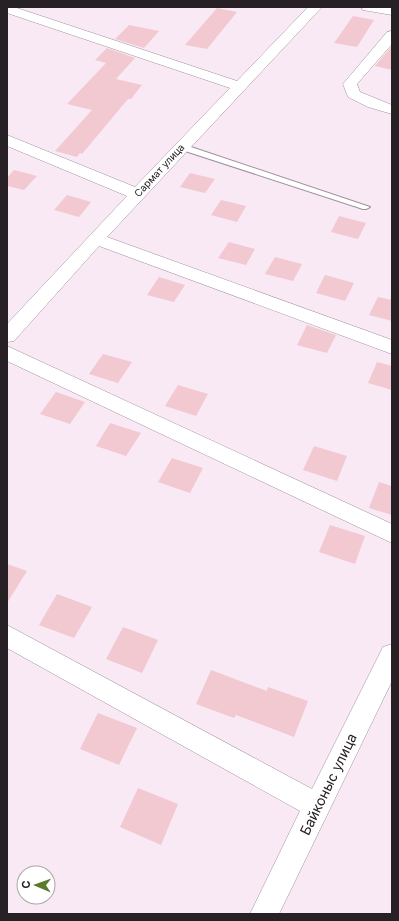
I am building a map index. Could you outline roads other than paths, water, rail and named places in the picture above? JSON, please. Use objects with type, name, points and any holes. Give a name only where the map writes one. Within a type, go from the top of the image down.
[{"type":"street","name":"Сармат улица","points":[[7,336],[137,194],[315,7]]},
{"type":"street","points":[[368,7],[392,12]]},
{"type":"street","points":[[7,9],[239,86]]},
{"type":"street","points":[[392,34],[350,84],[353,94],[373,104],[392,110]]},
{"type":"street","points":[[7,140],[137,194]]},
{"type":"street","points":[[96,239],[392,348]]},
{"type":"street","points":[[7,353],[392,534]]},
{"type":"street","points":[[7,636],[317,806]]},
{"type":"street","name":"Байконыс улица","points":[[264,914],[392,655]]},
{"type":"lane","points":[[182,147],[366,207]]}]
